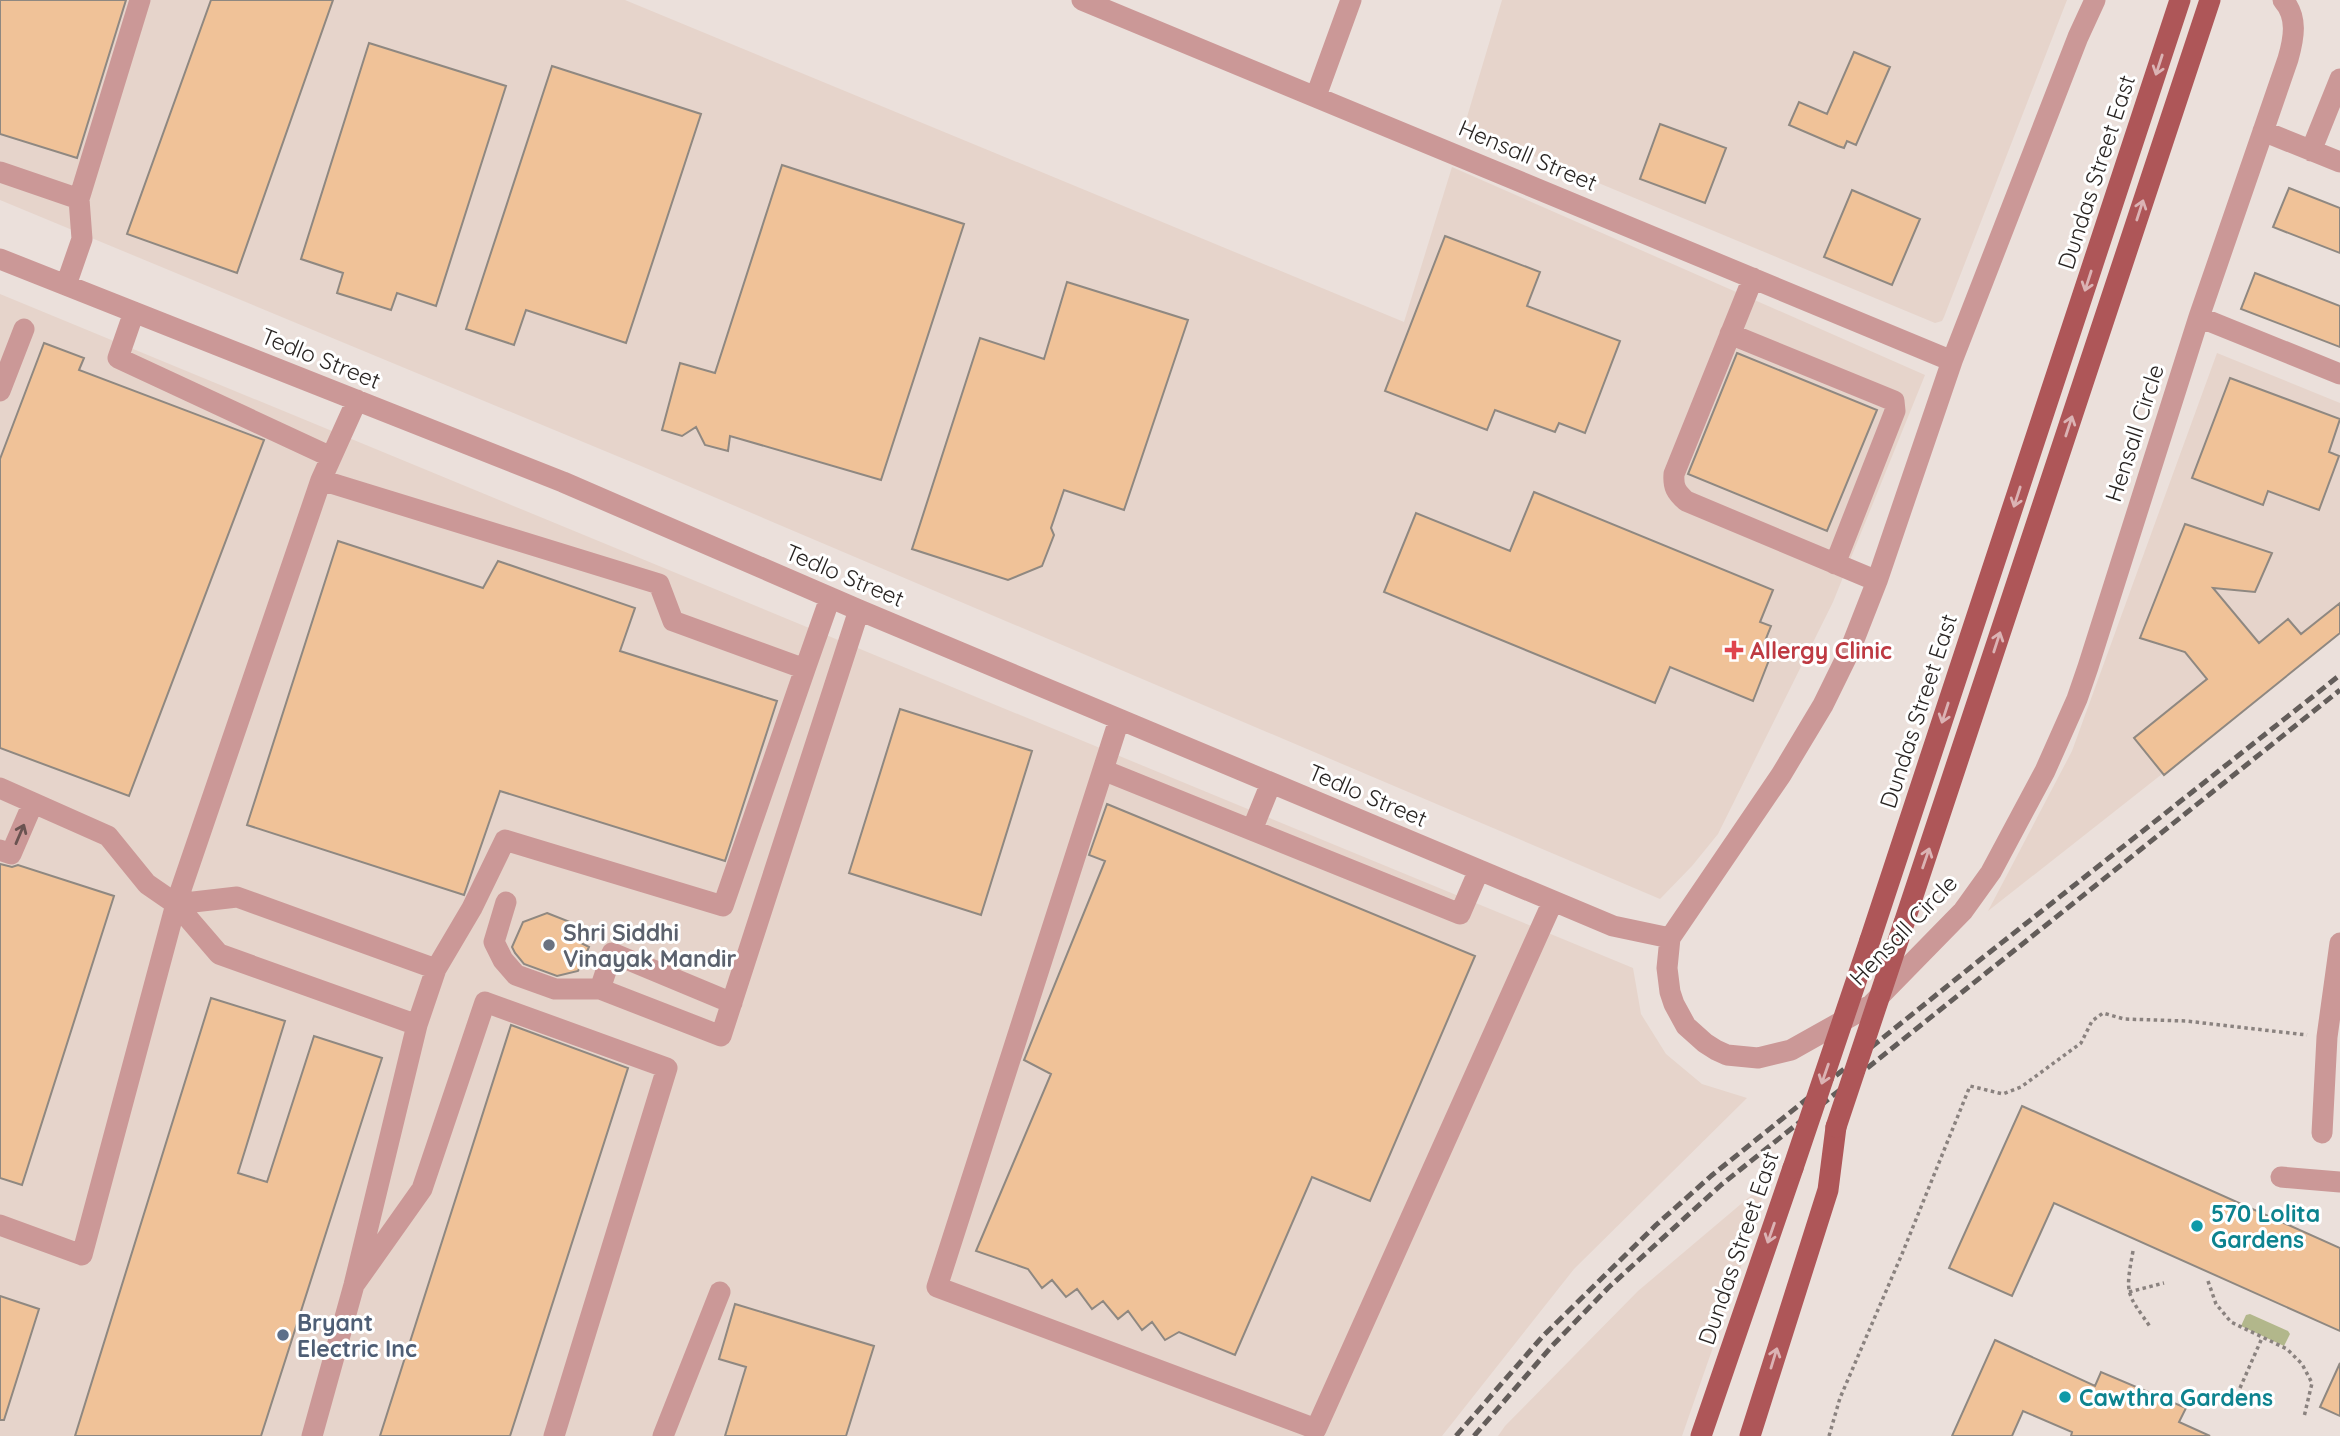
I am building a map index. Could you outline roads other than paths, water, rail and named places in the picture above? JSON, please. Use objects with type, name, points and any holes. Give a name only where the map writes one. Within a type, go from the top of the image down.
[{"type":"main road","name":"Dundas Street East","points":[[1701,1436],[1870,940],[2180,0]]},
{"type":"main road","points":[[1750,1436],[1828,1190],[1836,1127],[2210,0]]},
{"type":"street","points":[[66,285],[82,239],[79,199],[140,0]]},
{"type":"street","name":"Hensall Street","points":[[1082,0],[1952,361]]},
{"type":"street","points":[[1316,96],[1351,0]]},
{"type":"street","points":[[1670,938],[1781,775],[1824,705],[1850,650],[1877,581],[1952,361],[2078,37],[2095,0]]},
{"type":"street","name":"Hensall Circle","points":[[1670,938],[1667,968],[1670,992],[1686,1026],[1705,1043],[1727,1055],[1758,1058],[1775,1056],[1791,1050],[1871,1005],[1963,911],[1991,873],[2027,808],[2077,699],[2199,317],[2292,44],[2293,18],[2291,9],[2283,0]]},
{"type":"street","points":[[2311,151],[2340,79]]},
{"type":"street","points":[[2263,131],[2340,162]]},
{"type":"street","points":[[0,173],[79,199]]},
{"type":"street","name":"Tedlo Street","points":[[0,259],[563,482],[830,598],[1613,926],[1670,938]]},
{"type":"street","points":[[1753,278],[1674,474],[1673,485],[1676,492],[1686,500],[1877,581]]},
{"type":"street","points":[[134,312],[118,358],[331,457]]},
{"type":"street","points":[[2199,317],[2340,374]]},
{"type":"street","points":[[0,391],[24,329]]},
{"type":"street","points":[[1730,334],[1894,401],[1895,411],[1835,564]]},
{"type":"street","points":[[0,1225],[82,1255],[176,904],[321,480],[357,400]]},
{"type":"street","points":[[321,480],[659,584],[673,621],[805,669]]},
{"type":"street","points":[[313,1436],[354,1284],[417,1025],[436,969],[472,908],[505,840],[723,906],[830,598]]},
{"type":"street","points":[[506,902],[494,942],[503,960],[516,975],[555,989],[600,989],[721,1036],[859,610]]},
{"type":"street","points":[[1119,720],[937,1287],[1316,1429],[1553,901]]},
{"type":"street","points":[[1103,770],[1460,914],[1479,870]]},
{"type":"street","points":[[1252,830],[1271,783]]},
{"type":"street","points":[[0,788],[108,836],[147,884],[176,904],[219,954],[417,1025]]},
{"type":"street","points":[[0,850],[11,854],[33,803]]},
{"type":"street","points":[[176,904],[237,897],[436,969]]},
{"type":"street","points":[[2322,1133],[2340,943]]},
{"type":"street","points":[[600,989],[612,953],[732,1003]]},
{"type":"street","points":[[354,1284],[422,1189],[485,1002],[667,1068],[554,1436]]},
{"type":"street","points":[[2281,1177],[2340,1182]]},
{"type":"street","points":[[663,1436],[720,1292]]},
{"type":"railway","points":[[1456,1436],[1543,1336],[1656,1225],[1711,1176],[2340,675]]},
{"type":"railway","points":[[1474,1436],[1552,1346],[1608,1288],[1721,1185],[2340,690]]},
{"type":"place","name":"Allergy Clinic","points":[[1734,650]]},
{"type":"place","name":"Shri Siddhi Vinayak Mandir","points":[[549,945]]},
{"type":"place","name":"570 Lolita Gardens","points":[[2197,1226]]},
{"type":"place","name":"Bryant Electric Inc","points":[[283,1335]]},
{"type":"place","name":"Cawthra Gardens","points":[[2065,1397]]}]
